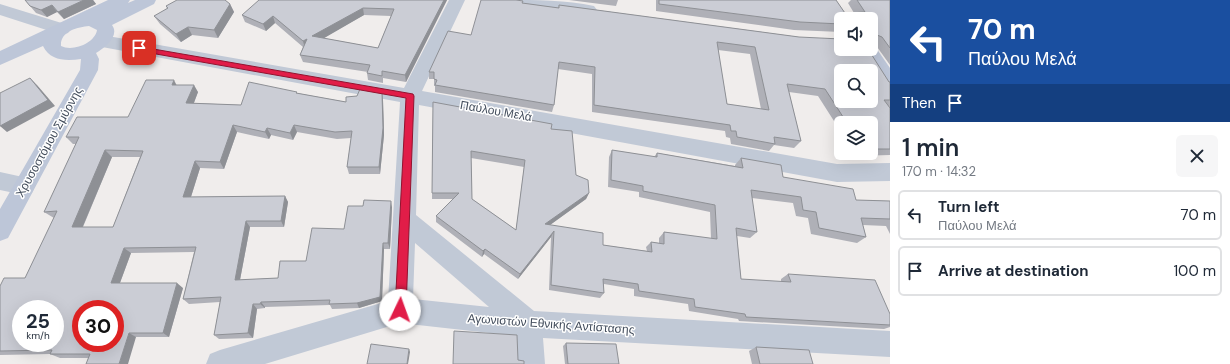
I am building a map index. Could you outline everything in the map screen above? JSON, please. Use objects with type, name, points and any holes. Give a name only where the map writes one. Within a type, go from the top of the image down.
[{"type":"street","points":[[0,70],[61,32],[122,0]]},
{"type":"street","points":[[61,32],[57,52],[70,55],[97,39],[148,0]]},
{"type":"street","points":[[400,310],[410,96],[457,0]]},
{"type":"street","points":[[516,0],[601,11]]},
{"type":"street","points":[[0,9],[61,32]]},
{"type":"street","points":[[0,59],[90,20],[97,39]]},
{"type":"street","name":"Παύλου Μελά","points":[[97,39],[837,173],[890,172]]},
{"type":"street","name":"Χρυσοστόμου Σμύρνης","points":[[0,231],[89,70],[90,59],[97,39]]},
{"type":"street","points":[[873,56],[890,83]]},
{"type":"street","points":[[0,181],[24,186]]},
{"type":"street","points":[[405,220],[529,324],[531,364]]},
{"type":"street","name":"Αγωνιστών Εθνικής Αντίστασης","points":[[220,364],[400,310],[529,324],[890,344]]},
{"type":"building","points":[[25,0],[84,0],[58,12],[52,5],[41,10],[30,6]]},
{"type":"building","points":[[177,0],[225,0],[230,4],[214,30],[188,27],[176,34],[154,16],[168,8],[166,6]]},
{"type":"building","points":[[259,0],[444,0],[405,75],[382,71],[382,76],[367,73],[370,65],[300,55],[307,39],[303,41],[273,16],[263,24],[242,15]],"holes":[[[363,8],[394,9],[378,48],[312,36]]]},
{"type":"building","points":[[481,0],[516,0],[523,1],[522,3],[559,8],[559,5],[799,37],[834,39],[834,56],[872,56],[878,64],[834,64],[834,103],[825,89],[787,84],[801,141],[774,137],[775,144],[737,137],[736,131],[731,131],[730,125],[594,105],[595,67],[559,62],[554,105],[435,85],[437,80],[434,79],[434,72],[429,72],[448,31],[471,35]],"holes":[[[717,42],[755,47],[769,110],[727,104]]]},
{"type":"building","points":[[659,0],[836,0],[844,12],[834,12],[834,24],[800,22],[659,4]]},
{"type":"building","points":[[857,0],[890,0],[890,48],[882,37],[878,35],[878,12],[865,12]]},
{"type":"building","points":[[878,65],[890,82],[890,100],[884,100],[890,108],[890,149],[878,149],[878,116],[842,116],[837,108],[878,108]]},
{"type":"building","points":[[30,78],[48,100],[0,126],[0,93]]},
{"type":"building","points":[[146,80],[174,80],[172,85],[194,85],[186,103],[241,105],[249,82],[297,92],[296,93],[346,102],[346,97],[357,96],[360,89],[382,93],[383,128],[379,167],[347,167],[352,131],[335,132],[294,125],[290,133],[267,128],[265,132],[233,125],[220,162],[195,161],[183,197],[285,196],[281,221],[246,221],[235,280],[278,278],[280,261],[306,261],[312,228],[344,229],[348,206],[363,206],[364,200],[391,201],[388,243],[383,243],[380,297],[357,303],[329,304],[330,300],[261,302],[260,304],[253,304],[248,333],[214,335],[221,297],[183,299],[196,247],[124,248],[111,283],[177,283],[163,333],[129,333],[124,348],[124,300],[72,300],[72,352],[123,352],[119,364],[86,364],[90,354],[50,354],[51,352],[64,352],[64,300],[12,300],[12,351],[0,351],[0,286],[4,278],[25,278],[57,211],[44,212],[79,137],[66,137],[77,117],[128,117]],"holes":[[[105,150],[143,151],[113,227],[72,227]]]},
{"type":"building","points":[[433,102],[552,124],[551,129],[572,131],[576,175],[588,180],[589,193],[545,224],[603,233],[603,245],[652,252],[651,242],[664,244],[664,232],[717,239],[715,205],[643,191],[643,186],[611,180],[612,150],[657,157],[657,153],[743,168],[741,158],[781,165],[783,177],[853,189],[856,200],[890,201],[890,219],[861,218],[866,237],[819,228],[816,212],[803,210],[801,197],[751,190],[757,232],[736,228],[741,279],[791,282],[788,274],[875,280],[890,314],[890,325],[746,317],[745,314],[695,307],[694,299],[639,291],[638,284],[603,279],[604,293],[551,285],[554,231],[520,274],[485,249],[483,251],[436,216],[459,193],[432,193]],"holes":[[[471,151],[525,160],[516,230],[472,199]]]},
{"type":"building","points":[[454,331],[517,335],[518,360],[524,361],[524,364],[453,364]]},
{"type":"building","points":[[566,343],[616,344],[619,364],[568,364]]},
{"type":"building","points":[[371,344],[409,349],[407,364],[367,364]]},
{"type":"building","points":[[756,347],[809,350],[813,364],[760,364]]},
{"type":"route","points":[[139,48],[410,96],[400,310]]}]
